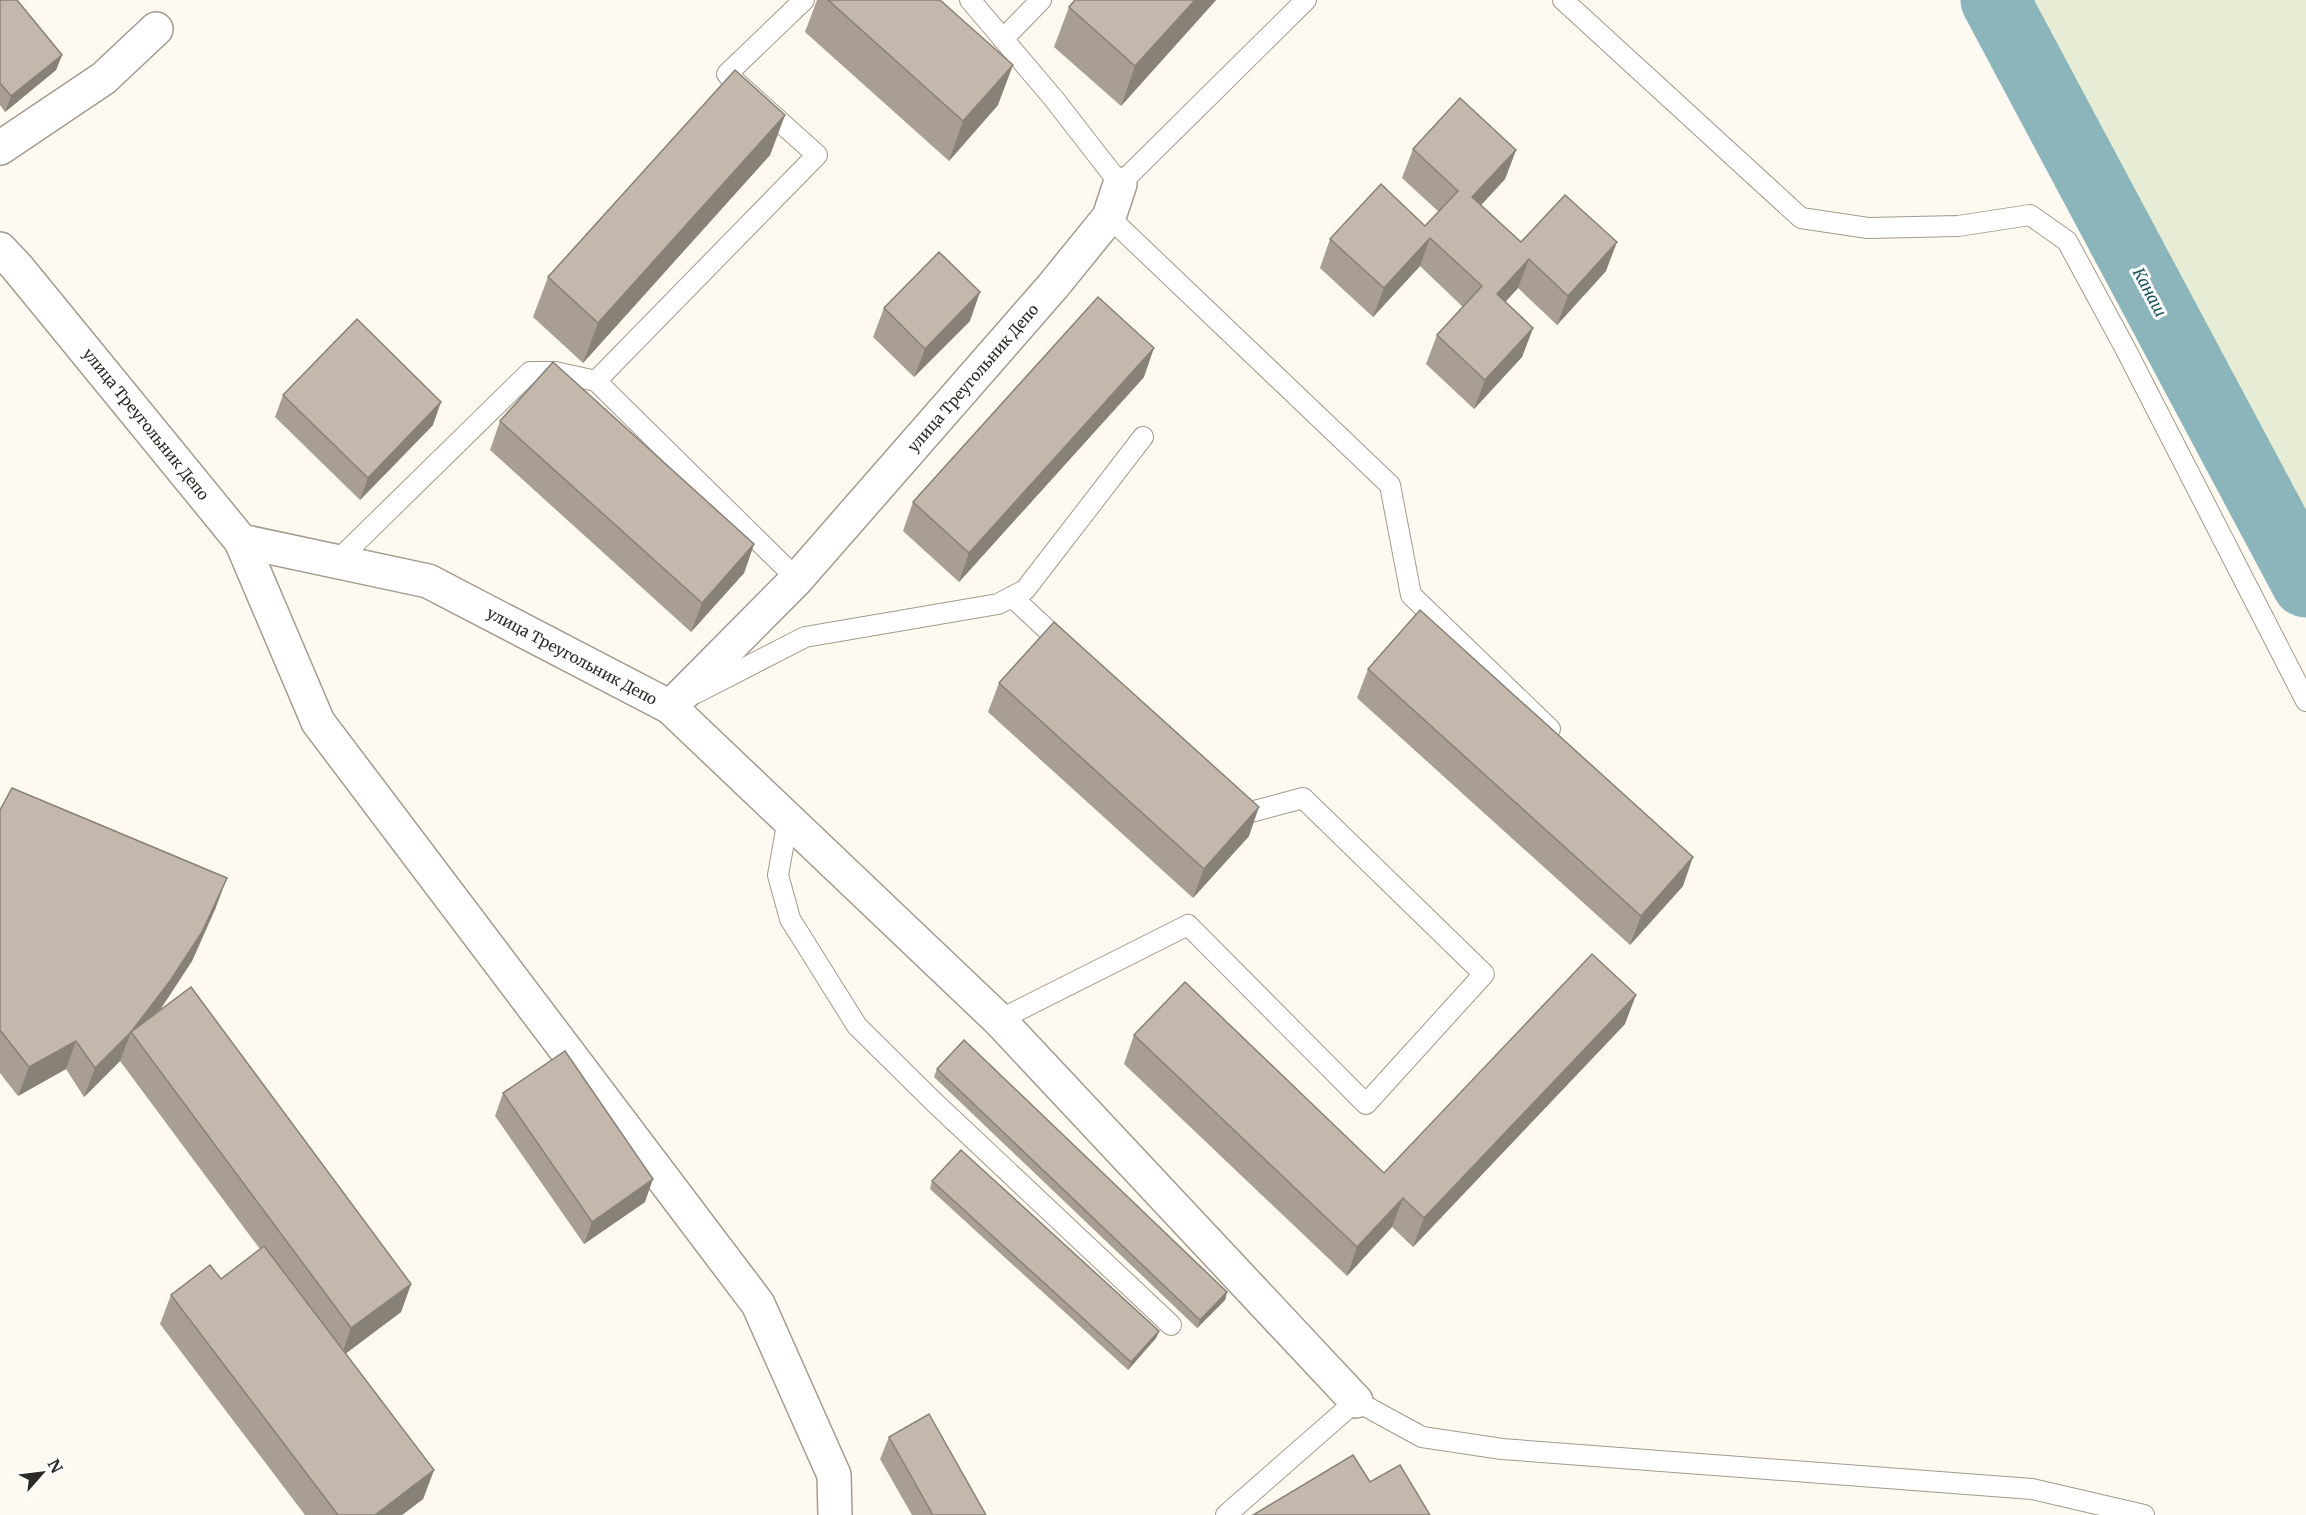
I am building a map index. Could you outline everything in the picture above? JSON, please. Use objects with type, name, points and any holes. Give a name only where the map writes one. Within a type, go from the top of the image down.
[{"type":"street","points":[[0,148],[104,78],[156,29]]},
{"type":"street","name":"улица Треугольник Депо","points":[[0,249],[241,541],[428,581],[669,707],[797,579],[1053,286],[1109,217],[1120,184]]},
{"type":"street","points":[[241,541],[318,722],[758,1304],[834,1475],[835,1515]]},
{"type":"street","points":[[669,707],[999,1020],[1356,1401]]},
{"type":"lane","points":[[596,381],[817,154],[727,74],[804,0]]},
{"type":"lane","points":[[970,0],[1054,99],[1120,184],[1306,0]]},
{"type":"lane","points":[[1003,39],[1041,0]]},
{"type":"lane","points":[[1563,0],[1801,218],[1868,228],[1958,226],[2030,215],[2067,240],[2306,701]]},
{"type":"lane","points":[[1109,217],[1390,485],[1411,595],[1562,741]]},
{"type":"lane","points":[[337,561],[530,372],[555,372],[596,381],[797,579]]},
{"type":"lane","points":[[669,707],[805,637],[998,604],[1025,590],[1143,437]]},
{"type":"lane","points":[[1012,597],[1082,661]]},
{"type":"lane","points":[[999,1020],[1188,925],[1366,1104],[1484,974],[1303,798],[1247,813],[1221,789]]},
{"type":"lane","points":[[788,819],[778,875],[790,919],[857,1026],[934,1102],[1171,1324]]},
{"type":"lane","points":[[1226,1515],[1356,1401],[1422,1437],[1502,1449],[2032,1489],[2144,1515]]},
{"type":"green space","points":[[2015,0],[2306,0],[2306,560]]},
{"type":"building","points":[[0,0],[17,0],[62,55],[11,96],[0,83]]},
{"type":"building","points":[[828,0],[940,0],[1013,65],[963,121]]},
{"type":"building","points":[[1075,0],[1195,0],[1135,66],[1069,7]]},
{"type":"building","points":[[735,70],[785,115],[598,323],[548,277]]},
{"type":"building","points":[[1460,98],[1516,150],[1472,197],[1521,242],[1565,195],[1617,242],[1568,296],[1529,259],[1497,294],[1533,328],[1485,380],[1437,335],[1482,286],[1430,238],[1384,288],[1330,239],[1381,184],[1425,226],[1458,191],[1413,149]]},
{"type":"building","points":[[939,252],[980,292],[925,349],[884,308]]},
{"type":"building","points":[[1098,297],[1154,348],[969,553],[913,502]]},
{"type":"building","points":[[357,319],[441,402],[368,478],[283,395]]},
{"type":"building","points":[[553,362],[754,544],[702,603],[500,421]]},
{"type":"building","points":[[1420,610],[1693,857],[1641,916],[1368,669]]},
{"type":"building","points":[[1054,622],[1259,807],[1204,869],[999,683]]},
{"type":"building","points":[[12,788],[227,878],[202,932],[170,981],[131,1032],[95,1068],[76,1041],[29,1067],[0,1030],[0,810]]},
{"type":"building","points":[[1592,954],[1636,995],[1424,1218],[1403,1198],[1357,1247],[1134,1035],[1185,982],[1384,1173]]},
{"type":"building","points":[[191,987],[411,1284],[351,1328],[131,1032]]},
{"type":"building","points":[[964,1040],[1227,1292],[1200,1320],[937,1069]]},
{"type":"building","points":[[565,1051],[653,1179],[592,1222],[503,1093]]},
{"type":"building","points":[[961,1150],[1159,1331],[1131,1362],[932,1181]]},
{"type":"building","points":[[264,1246],[434,1470],[375,1515],[338,1515],[171,1295],[210,1265],[221,1279]]},
{"type":"building","points":[[929,1414],[986,1515],[933,1515],[889,1437]]},
{"type":"building","points":[[1353,1455],[1370,1482],[1400,1465],[1430,1515],[1253,1515]]},
{"type":"waterway","name":"Канаш","points":[[1995,0],[2306,583]]}]
